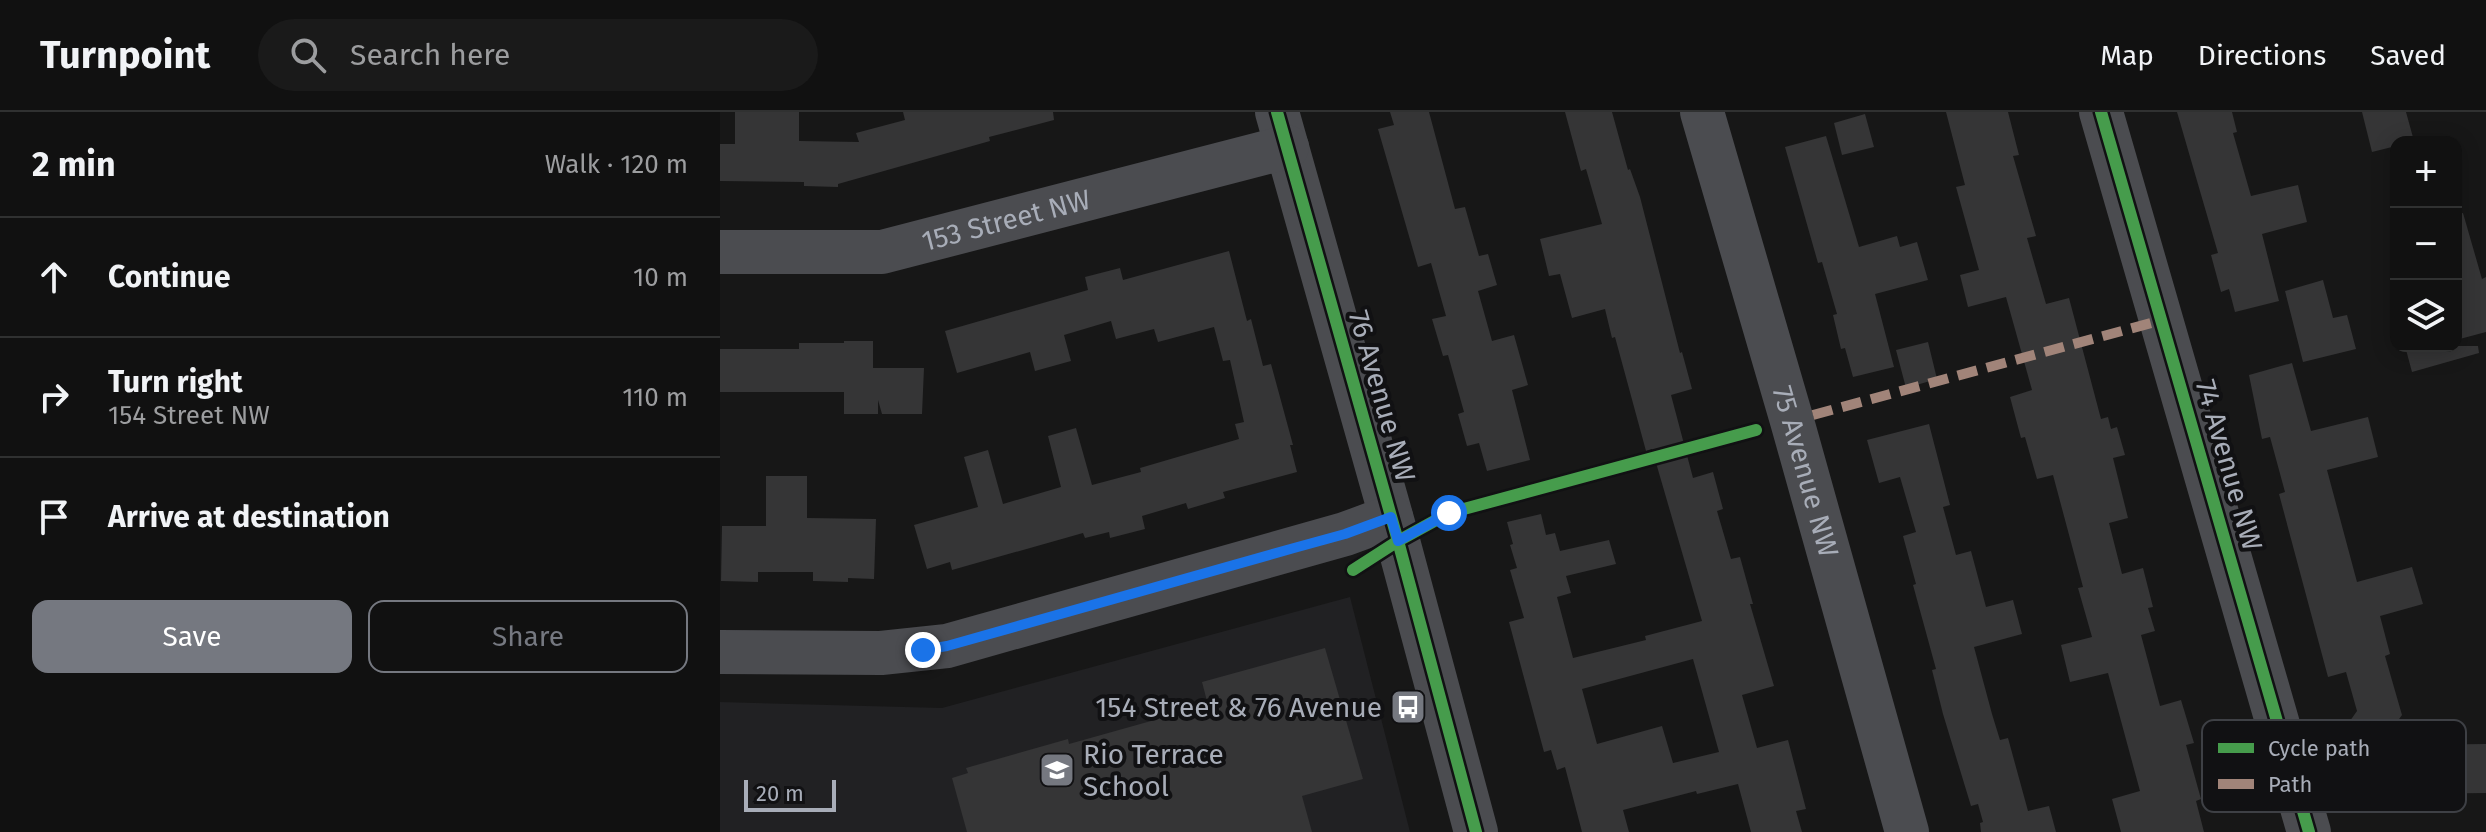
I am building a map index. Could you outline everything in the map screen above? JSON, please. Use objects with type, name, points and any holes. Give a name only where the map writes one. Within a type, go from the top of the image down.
[{"type":"street","name":"75 Avenue NW","points":[[1702,112],[1907,832]]},
{"type":"street","name":"74 Avenue NW","points":[[2101,112],[2277,720]]},
{"type":"street","name":"153 Street NW","points":[[720,252],[882,252],[1282,130]]},
{"type":"street","name":"76 Avenue NW","points":[[1282,130],[1476,832]]},
{"type":"street","points":[[720,652],[881,653],[947,646],[1345,534],[1391,517]]},
{"type":"street","name":"74 Avenue NW","points":[[2303,812],[2309,832]]},
{"type":"shaded area","name":"Rio Terrace School","points":[[1350,597],[1410,832],[720,832],[720,702],[942,708]]},
{"type":"building","points":[[735,112],[799,112],[799,141],[859,142],[856,133],[905,120],[903,112],[1053,112],[1054,120],[989,137],[990,141],[838,184],[838,187],[804,186],[804,182],[720,181],[720,144],[735,144]]},
{"type":"building","points":[[1390,112],[1429,112],[1455,209],[1465,207],[1479,256],[1488,254],[1497,285],[1478,291],[1492,341],[1514,335],[1528,385],[1512,390],[1530,460],[1487,471],[1479,443],[1467,446],[1458,414],[1464,412],[1448,355],[1443,356],[1432,319],[1446,316],[1431,263],[1418,267],[1378,129],[1394,125]]},
{"type":"building","points":[[1565,112],[1612,112],[1628,170],[1640,197],[1692,389],[1671,395],[1693,478],[1713,472],[1723,509],[1717,511],[1731,559],[1740,557],[1774,686],[1742,695],[1757,748],[1788,740],[1806,809],[1796,811],[1802,832],[1751,832],[1738,784],[1697,794],[1696,791],[1623,810],[1629,832],[1582,832],[1565,767],[1557,770],[1551,750],[1544,752],[1509,622],[1524,618],[1510,570],[1517,568],[1507,522],[1541,514],[1546,535],[1555,533],[1560,551],[1609,540],[1616,564],[1566,576],[1571,593],[1557,597],[1573,658],[1646,640],[1645,636],[1702,621],[1652,449],[1646,451],[1605,309],[1572,318],[1560,274],[1549,276],[1540,239],[1602,224],[1586,169],[1581,171]],"holes":[[[1693,659],[1719,752],[1673,763],[1662,726],[1597,744],[1582,689]]]},
{"type":"building","points":[[1946,112],[2008,112],[2019,155],[2013,156],[2036,236],[2027,238],[2046,304],[2069,298],[2101,419],[2108,417],[2111,429],[2117,427],[2125,455],[2113,458],[2128,518],[2109,523],[2122,574],[2143,568],[2153,607],[2148,608],[2155,631],[2141,635],[2160,706],[2181,700],[2194,743],[2186,745],[2201,799],[2196,801],[2204,832],[2121,832],[2112,799],[2140,791],[2108,673],[2070,682],[2061,645],[2092,637],[2078,588],[2083,587],[2053,475],[2037,479],[2010,397],[2032,390],[2006,297],[1968,307],[1960,275],[1979,270],[1956,187],[1965,185]]},
{"type":"building","points":[[2177,112],[2232,112],[2237,132],[2233,133],[2251,196],[2298,185],[2307,222],[2262,234],[2279,301],[2235,312],[2229,289],[2221,292],[2211,255],[2218,253]]},
{"type":"building","points":[[2362,112],[2406,112],[2413,136],[2390,136],[2390,148],[2372,152]]},
{"type":"building","points":[[1865,114],[1874,147],[1842,155],[1834,123]]},
{"type":"building","points":[[1826,136],[1859,247],[1897,236],[1900,247],[1917,242],[1928,280],[1875,294],[1894,367],[1853,377],[1845,348],[1841,349],[1833,315],[1837,314],[1822,262],[1818,263],[1785,147]]},
{"type":"building","points":[[2462,213],[2482,279],[2486,277],[2486,332],[2462,338],[2462,280]]},
{"type":"building","points":[[1229,251],[1247,321],[1251,319],[1263,366],[1271,364],[1293,445],[1290,445],[1297,472],[1223,492],[1225,498],[1188,509],[1186,503],[1142,516],[1145,529],[1110,538],[1109,532],[1085,538],[1083,533],[952,570],[950,562],[927,569],[914,525],[978,507],[964,457],[988,450],[1003,504],[1061,487],[1048,436],[1076,428],[1092,485],[1239,439],[1235,424],[1244,422],[1230,360],[1223,361],[1214,327],[1158,342],[1154,329],[1116,339],[1111,321],[1064,335],[1071,361],[1035,371],[1030,352],[957,373],[945,331],[1088,290],[1085,277],[1120,268],[1123,280]]},
{"type":"building","points":[[2323,280],[2333,318],[2347,315],[2356,349],[2303,362],[2285,291]]},
{"type":"building","points":[[873,341],[873,368],[924,368],[922,414],[882,414],[878,400],[878,414],[844,414],[844,392],[720,392],[720,349],[799,349],[799,343]]},
{"type":"building","points":[[1928,342],[1937,379],[1906,388],[1896,350]]},
{"type":"building","points":[[2462,346],[2478,346],[2479,353],[2412,372],[2407,352],[2462,352]]},
{"type":"building","points":[[2292,363],[2311,431],[2368,417],[2378,457],[2327,470],[2357,582],[2412,567],[2423,604],[2380,616],[2390,654],[2385,656],[2402,715],[2398,720],[2351,720],[2357,711],[2346,672],[2328,677],[2279,494],[2285,492],[2270,437],[2262,439],[2249,375]]},
{"type":"building","points":[[1929,424],[1950,505],[1943,507],[1956,555],[1971,551],[1986,607],[2013,600],[2022,634],[1974,647],[2000,740],[2008,738],[2028,811],[2049,806],[2056,832],[1981,832],[1980,823],[1983,822],[1978,804],[1971,806],[1943,714],[1932,670],[1936,669],[1903,536],[1916,532],[1900,477],[1879,483],[1867,440]]},
{"type":"building","points":[[766,476],[807,476],[807,518],[876,519],[874,579],[813,581],[813,572],[758,572],[758,582],[721,581],[722,526],[766,526]]},
{"type":"building","points":[[1325,648],[1363,779],[1302,796],[1312,832],[967,832],[952,778],[968,773],[966,768],[1068,739],[1069,744],[1208,705],[1202,682]]},
{"type":"building","points":[[2466,744],[2486,744],[2486,793],[2466,793]]},
{"type":"marked path","points":[[1813,415],[2162,320]]},
{"type":"cycle path","points":[[1277,112],[1476,832]]},
{"type":"cycle path","points":[[2101,112],[2277,720]]},
{"type":"cycle path","points":[[1353,570],[1449,513],[1756,430]]},
{"type":"cycle path","points":[[2303,812],[2309,832]]},
{"type":"place","name":"154 Street & 76 Avenue","points":[[1408,707]]},
{"type":"place","name":"Rio Terrace School","points":[[1057,770]]},
{"type":"route","points":[[923,650],[947,646],[1345,534],[1391,517],[1398,541],[1449,513]]}]
